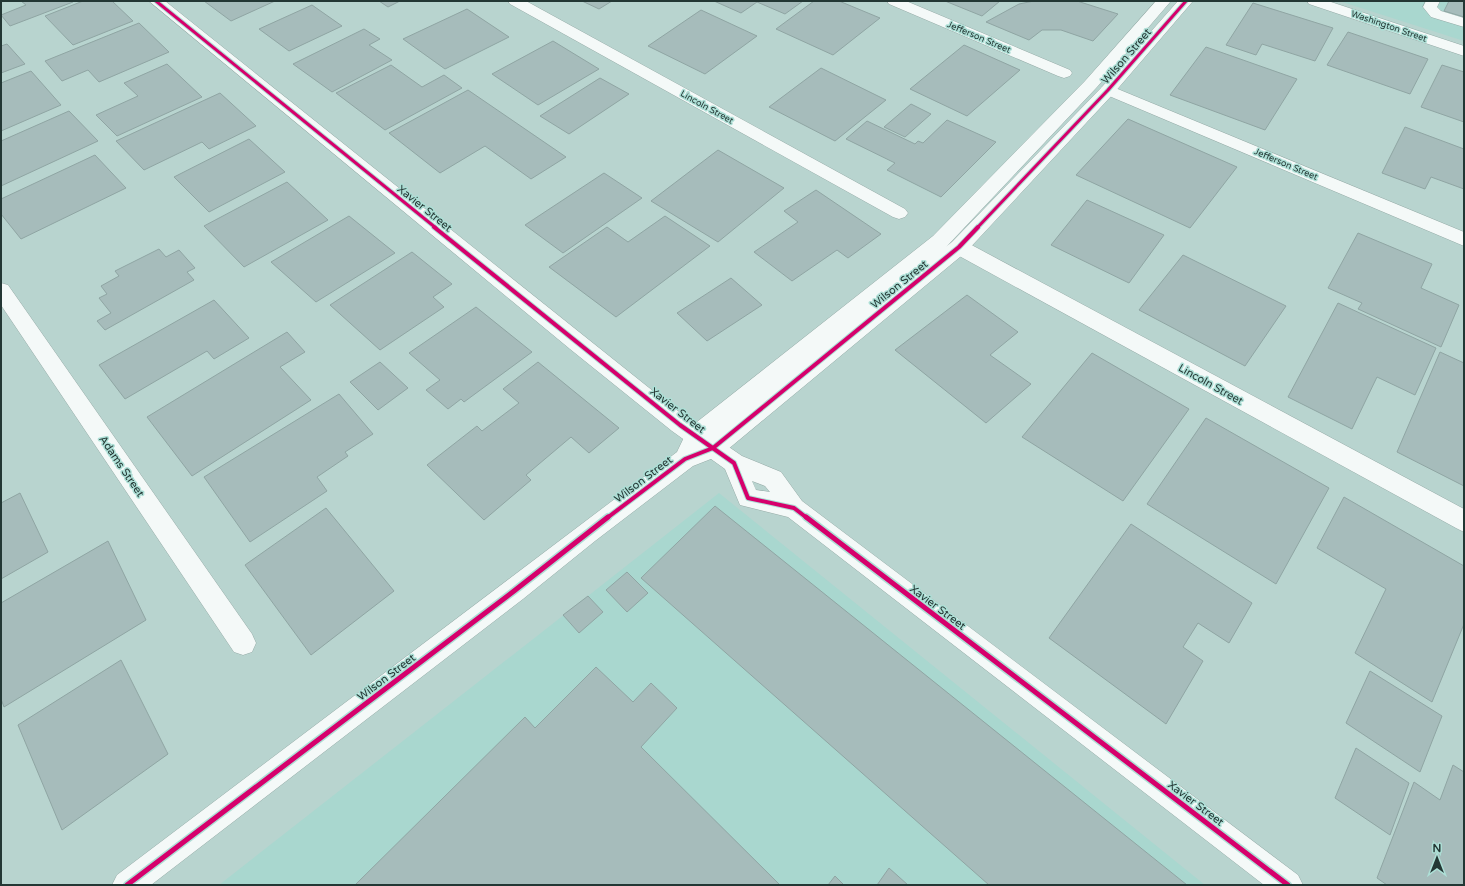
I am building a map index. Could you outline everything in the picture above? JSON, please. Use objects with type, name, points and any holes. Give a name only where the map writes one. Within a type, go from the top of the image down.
[{"type":"street","name":"Xavier Street","points":[[156,1],[577,342],[704,442],[734,463],[774,479],[794,508],[1288,885]]},
{"type":"street","name":"Lincoln Street","points":[[516,1],[899,214]]},
{"type":"street","name":"Jefferson Street","points":[[894,1],[1064,73]]},
{"type":"street","name":"Wilson Street","points":[[127,885],[685,459],[940,241],[1091,84],[1164,1]]},
{"type":"street","name":"Wilson Street","points":[[704,442],[959,247],[1108,90],[1186,1]]},
{"type":"street","name":"Washington Street","points":[[1314,1],[1464,51]]},
{"type":"street","points":[[1433,1],[1430,7],[1436,14],[1464,23]]},
{"type":"street","name":"Jefferson Street","points":[[1108,90],[1464,239]]},
{"type":"street","name":"Lincoln Street","points":[[959,247],[1464,521]]},
{"type":"street","name":"Adams Street","points":[[1,290],[243,643]]},
{"type":"shaded area","points":[[1339,1],[1464,1],[1464,41]]},
{"type":"shaded area","points":[[719,493],[1205,885],[219,885],[574,607]]},
{"type":"building","points":[[21,1],[73,2],[10,26],[1,15],[26,5]]},
{"type":"building","points":[[83,1],[112,1],[133,21],[73,45],[45,16]]},
{"type":"building","points":[[204,1],[275,1],[231,21]]},
{"type":"building","points":[[379,1],[400,1],[388,7]]},
{"type":"building","points":[[582,1],[612,1],[599,9]]},
{"type":"building","points":[[714,1],[803,1],[785,14],[757,2],[741,13]]},
{"type":"building","points":[[814,1],[839,1],[880,18],[833,55],[776,29]]},
{"type":"building","points":[[945,1],[1000,1],[982,16]]},
{"type":"building","points":[[1034,1],[1077,1],[1118,14],[1093,41],[1061,30],[1042,30],[1029,40],[986,22],[1019,4]]},
{"type":"building","points":[[1449,1],[1464,1],[1464,17],[1444,11]]},
{"type":"building","points":[[1253,3],[1333,28],[1315,61],[1262,44],[1256,55],[1226,45]]},
{"type":"building","points":[[312,5],[342,26],[289,51],[259,29]]},
{"type":"building","points":[[467,9],[509,37],[445,69],[403,39]]},
{"type":"building","points":[[701,10],[757,36],[705,74],[648,46]]},
{"type":"building","points":[[139,23],[169,52],[99,82],[88,70],[62,81],[45,61]]},
{"type":"building","points":[[364,29],[380,39],[369,45],[392,60],[332,92],[293,64]]},
{"type":"building","points":[[1348,32],[1428,59],[1410,94],[1327,65]]},
{"type":"building","points":[[553,41],[599,69],[538,105],[492,74]]},
{"type":"building","points":[[7,44],[25,64],[1,73],[1,46]]},
{"type":"building","points":[[964,45],[1020,70],[967,116],[910,89]]},
{"type":"building","points":[[1206,47],[1297,79],[1265,130],[1170,95]]},
{"type":"building","points":[[167,64],[202,97],[117,136],[96,115],[138,96],[124,83]]},
{"type":"building","points":[[391,65],[422,87],[444,75],[462,88],[385,130],[336,93]]},
{"type":"building","points":[[1442,65],[1464,72],[1464,122],[1421,107]]},
{"type":"building","points":[[821,68],[886,100],[835,141],[769,107]]},
{"type":"building","points":[[31,71],[61,105],[1,131],[1,83]]},
{"type":"building","points":[[600,78],[629,94],[569,134],[540,116]]},
{"type":"building","points":[[468,90],[566,157],[531,179],[485,146],[440,173],[389,133]]},
{"type":"building","points":[[220,93],[256,126],[209,149],[202,142],[144,170],[116,141]]},
{"type":"building","points":[[911,104],[931,114],[905,137],[884,127]]},
{"type":"building","points":[[69,111],[98,141],[1,186],[1,141]]},
{"type":"building","points":[[1128,119],[1237,167],[1190,228],[1076,175]]},
{"type":"building","points":[[947,120],[996,142],[941,197],[887,170],[895,163],[846,139],[867,121],[915,144],[918,141],[923,143]]},
{"type":"building","points":[[1405,127],[1464,149],[1464,189],[1431,177],[1425,189],[1382,173]]},
{"type":"building","points":[[249,139],[285,172],[209,212],[174,177]]},
{"type":"building","points":[[718,150],[784,188],[718,242],[651,201]]},
{"type":"building","points":[[95,155],[126,188],[21,239],[1,214],[1,199]]},
{"type":"building","points":[[604,173],[642,198],[563,253],[525,225]]},
{"type":"building","points":[[287,182],[328,220],[244,267],[204,226]]},
{"type":"building","points":[[816,190],[881,234],[848,258],[837,250],[792,281],[754,252],[798,222],[784,211]]},
{"type":"building","points":[[1087,200],[1164,235],[1129,283],[1051,245]]},
{"type":"building","points":[[349,216],[395,253],[316,302],[271,262]]},
{"type":"building","points":[[665,216],[710,246],[616,317],[549,267],[607,227],[628,242]]},
{"type":"building","points":[[1358,233],[1432,264],[1421,288],[1459,305],[1441,347],[1358,309],[1362,303],[1328,288]]},
{"type":"building","points":[[159,249],[166,257],[179,250],[195,268],[187,272],[194,280],[105,330],[97,321],[111,313],[99,298],[107,294],[101,286],[119,276],[115,271]]},
{"type":"building","points":[[412,252],[452,284],[433,297],[444,307],[380,350],[330,305]]},
{"type":"building","points":[[1183,255],[1286,306],[1245,366],[1139,310]]},
{"type":"building","points":[[731,278],[762,305],[707,341],[677,313]]},
{"type":"building","points":[[967,295],[1018,332],[990,355],[1031,384],[986,423],[895,350]]},
{"type":"building","points":[[214,300],[249,338],[214,359],[207,351],[125,399],[99,365]]},
{"type":"building","points":[[1338,303],[1436,348],[1415,395],[1377,377],[1352,429],[1288,397]]},
{"type":"building","points":[[476,307],[532,352],[464,402],[461,399],[448,409],[426,390],[440,380],[409,353]]},
{"type":"building","points":[[287,332],[305,352],[280,367],[311,400],[192,476],[147,417]]},
{"type":"building","points":[[1440,352],[1464,363],[1464,486],[1397,452]]},
{"type":"building","points":[[1092,353],[1189,409],[1123,501],[1022,437]]},
{"type":"building","points":[[380,362],[408,388],[378,410],[350,382]]},
{"type":"building","points":[[538,362],[619,428],[589,453],[571,437],[526,475],[531,480],[484,520],[427,465],[477,426],[482,431],[519,403],[503,389]]},
{"type":"building","points":[[339,394],[373,434],[345,452],[348,456],[317,477],[327,491],[250,542],[204,477]]},
{"type":"building","points":[[1206,418],[1329,488],[1276,584],[1147,504]]},
{"type":"building","points":[[20,493],[48,552],[1,579],[1,503]]},
{"type":"building","points":[[1344,497],[1464,566],[1464,624],[1432,702],[1355,653],[1386,589],[1317,548]]},
{"type":"building","points":[[715,506],[1187,885],[989,885],[641,578]]},
{"type":"building","points":[[326,508],[394,591],[311,655],[245,565]]},
{"type":"building","points":[[1131,524],[1252,603],[1229,643],[1198,623],[1183,647],[1203,661],[1166,724],[1049,638]]},
{"type":"building","points":[[108,541],[146,620],[4,707],[1,699],[1,603]]},
{"type":"building","points":[[627,572],[648,593],[627,612],[606,590]]},
{"type":"building","points":[[588,596],[603,612],[579,633],[563,615]]},
{"type":"building","points":[[121,660],[168,754],[62,830],[18,725]]},
{"type":"building","points":[[596,667],[633,702],[651,683],[677,708],[641,747],[780,885],[355,885],[525,717],[535,728]]},
{"type":"building","points":[[1370,671],[1442,716],[1420,772],[1346,723]]},
{"type":"building","points":[[1356,748],[1409,783],[1390,835],[1335,798]]},
{"type":"building","points":[[1453,765],[1464,772],[1464,885],[1387,885],[1377,878],[1414,782],[1440,800]]},
{"type":"building","points":[[889,868],[908,885],[877,885]]},
{"type":"building","points":[[835,876],[844,885],[828,885]]},
{"type":"cycle path","points":[[156,1],[577,343],[680,425],[734,463],[748,498],[794,508],[1288,885]]},
{"type":"cycle path","points":[[127,885],[685,459],[713,448],[959,247],[1108,90],[1186,1]]}]
